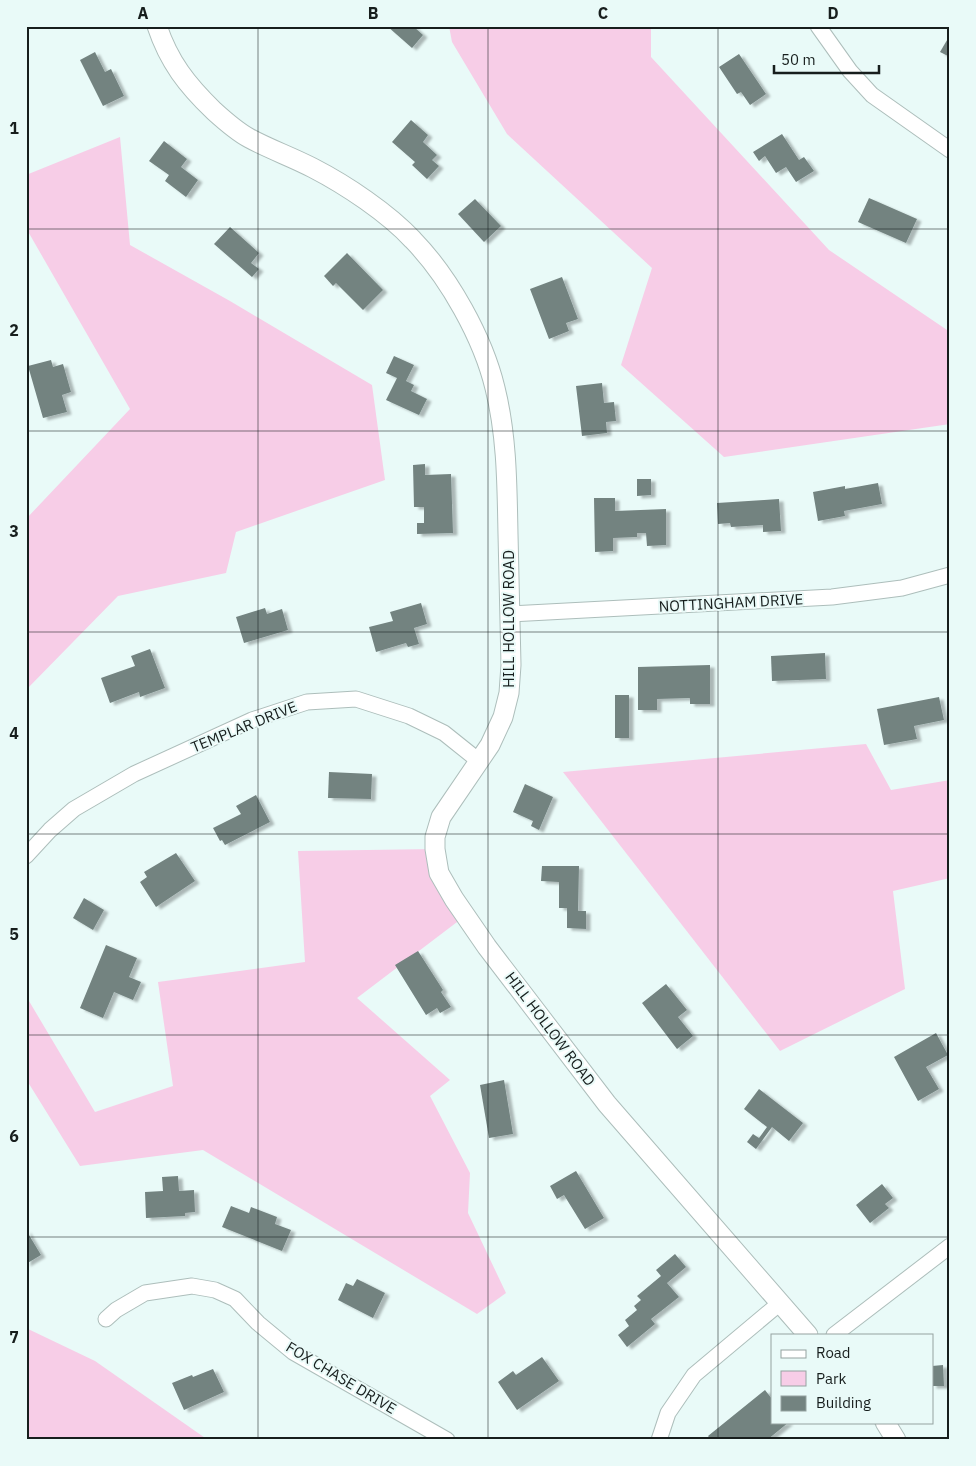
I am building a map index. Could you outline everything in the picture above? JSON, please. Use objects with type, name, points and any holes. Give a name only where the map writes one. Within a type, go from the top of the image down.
[{"type":"street","name":"HILL HOLLOW ROAD","points":[[157,26],[163,44],[192,90],[227,123],[248,138],[314,168],[376,207],[413,240],[437,269],[464,311],[484,351],[492,378],[505,443],[508,496],[511,665],[509,693],[504,717],[490,745],[441,817],[435,837],[439,872],[454,899],[488,947],[607,1104],[807,1334]]},
{"type":"street","points":[[818,26],[850,71],[872,95],[950,150]]},
{"type":"street","name":"NOTTINGHAM DRIVE","points":[[510,614],[832,598],[902,588],[950,576]]},
{"type":"street","name":"TEMPLAR DRIVE","points":[[26,856],[50,830],[74,809],[134,774],[252,720],[307,702],[356,700],[408,716],[444,732],[480,761]]},
{"type":"street","points":[[835,1334],[950,1246]]},
{"type":"street","name":"FOX CHASE DRIVE","points":[[106,1318],[145,1293],[192,1286],[215,1290],[235,1299],[258,1323],[293,1352],[447,1440]]},
{"type":"street","points":[[659,1440],[668,1413],[694,1375],[780,1303]]},
{"type":"street","points":[[885,1424],[896,1440]]},
{"type":"green space","points":[[449,26],[651,26],[651,57],[829,250],[950,332],[950,424],[724,457],[621,365],[652,268],[507,134],[452,42]]},
{"type":"green space","points":[[120,137],[130,245],[230,301],[372,385],[385,480],[236,532],[226,573],[118,596],[26,690],[26,519],[130,409],[26,228],[26,175]]},
{"type":"green space","points":[[866,744],[891,790],[950,780],[950,878],[893,891],[905,989],[780,1051],[563,772]]},
{"type":"green space","points":[[436,849],[465,916],[357,998],[450,1080],[430,1096],[470,1173],[468,1213],[506,1293],[477,1314],[203,1150],[80,1166],[26,1079],[26,996],[95,1112],[173,1086],[158,982],[305,962],[298,851]]},
{"type":"green space","points":[[26,1328],[95,1361],[208,1440],[26,1440]]},
{"type":"building","points":[[387,26],[413,26],[423,35],[412,48]]},
{"type":"building","points":[[950,35],[950,57],[940,52]]},
{"type":"building","points":[[95,52],[105,72],[111,69],[124,96],[103,106],[80,60]]},
{"type":"building","points":[[739,54],[766,94],[750,105],[741,92],[737,94],[719,67]]},
{"type":"building","points":[[411,120],[428,135],[423,142],[437,155],[432,160],[439,166],[427,179],[412,165],[415,162],[392,142]]},
{"type":"building","points":[[782,134],[799,160],[804,157],[814,171],[796,182],[786,167],[776,173],[765,156],[759,161],[753,152]]},
{"type":"building","points":[[164,141],[187,159],[181,167],[198,180],[186,197],[165,181],[169,175],[149,161]]},
{"type":"building","points":[[869,198],[917,219],[906,243],[858,222]]},
{"type":"building","points":[[475,199],[501,226],[484,242],[458,214]]},
{"type":"building","points":[[230,227],[259,253],[251,263],[259,269],[252,277],[214,244]]},
{"type":"building","points":[[347,253],[383,290],[363,310],[336,283],[333,286],[324,276]]},
{"type":"building","points":[[562,277],[578,319],[566,323],[569,331],[549,339],[530,289]]},
{"type":"building","points":[[394,356],[414,365],[406,381],[414,385],[411,391],[427,399],[419,415],[386,400],[397,378],[386,373]]},
{"type":"building","points":[[51,360],[53,367],[63,364],[71,392],[62,395],[67,412],[43,418],[28,366]]},
{"type":"building","points":[[602,383],[604,403],[614,402],[616,421],[606,422],[607,433],[582,436],[576,386]]},
{"type":"building","points":[[425,464],[425,475],[451,474],[453,533],[417,534],[417,523],[424,523],[424,507],[414,507],[413,465]]},
{"type":"building","points":[[637,479],[651,479],[651,495],[637,496]]},
{"type":"building","points":[[878,483],[882,504],[844,511],[845,516],[818,521],[813,492],[845,486],[845,489]]},
{"type":"building","points":[[594,498],[615,498],[615,511],[666,509],[666,545],[647,546],[646,533],[637,533],[637,537],[613,538],[613,551],[595,552]]},
{"type":"building","points":[[779,499],[781,531],[763,532],[763,525],[731,527],[730,523],[718,524],[717,503]]},
{"type":"building","points":[[421,603],[427,624],[414,628],[419,644],[408,647],[406,643],[376,652],[369,627],[393,621],[390,612]]},
{"type":"building","points":[[265,608],[267,614],[282,609],[288,630],[244,643],[236,617]]},
{"type":"building","points":[[150,649],[165,688],[140,697],[139,692],[110,703],[101,678],[135,666],[131,656]]},
{"type":"building","points":[[825,653],[826,679],[772,681],[771,656]]},
{"type":"building","points":[[710,665],[710,704],[690,704],[690,698],[657,699],[657,710],[638,710],[638,667]]},
{"type":"building","points":[[615,695],[629,695],[629,738],[615,738]]},
{"type":"building","points":[[939,697],[944,720],[914,726],[917,739],[884,745],[877,709]]},
{"type":"building","points":[[329,772],[372,774],[371,799],[328,798]]},
{"type":"building","points":[[525,784],[553,797],[539,830],[531,826],[533,821],[513,812]]},
{"type":"building","points":[[256,795],[270,822],[225,845],[222,840],[220,841],[213,828],[241,814],[236,806]]},
{"type":"building","points":[[176,853],[195,881],[156,907],[140,882],[147,877],[144,872]]},
{"type":"building","points":[[542,866],[579,866],[578,911],[586,911],[586,929],[567,928],[567,908],[559,908],[559,882],[541,881]]},
{"type":"building","points":[[84,898],[104,910],[93,930],[73,918]]},
{"type":"building","points":[[106,945],[137,958],[129,977],[141,982],[133,1000],[114,992],[103,1018],[80,1008]]},
{"type":"building","points":[[418,951],[443,990],[441,992],[451,1007],[440,1013],[437,1008],[426,1015],[395,965]]},
{"type":"building","points":[[666,984],[687,1010],[678,1017],[693,1036],[677,1049],[642,1003]]},
{"type":"building","points":[[936,1033],[948,1055],[926,1067],[939,1089],[918,1101],[894,1057]]},
{"type":"building","points":[[504,1080],[513,1134],[489,1138],[480,1085]]},
{"type":"building","points":[[759,1089],[803,1123],[789,1141],[772,1127],[756,1149],[747,1142],[753,1134],[759,1138],[767,1127],[744,1109]]},
{"type":"building","points":[[576,1171],[604,1218],[585,1229],[564,1195],[557,1199],[550,1186]]},
{"type":"building","points":[[178,1176],[179,1191],[194,1190],[195,1212],[185,1213],[185,1216],[146,1218],[145,1192],[163,1191],[162,1177]]},
{"type":"building","points":[[882,1184],[893,1198],[885,1204],[889,1208],[870,1223],[856,1205]]},
{"type":"building","points":[[231,1206],[249,1213],[251,1207],[277,1217],[275,1224],[291,1230],[282,1251],[222,1227]]},
{"type":"building","points":[[26,1230],[41,1255],[26,1264]]},
{"type":"building","points":[[675,1254],[686,1267],[667,1283],[679,1297],[651,1319],[655,1324],[627,1347],[618,1335],[629,1326],[625,1320],[637,1310],[634,1306],[641,1300],[637,1296],[661,1276],[656,1270]]},
{"type":"building","points":[[357,1279],[385,1293],[373,1318],[338,1300],[346,1283],[353,1286]]},
{"type":"building","points":[[542,1357],[559,1381],[517,1410],[498,1382],[513,1371],[516,1375]]},
{"type":"building","points":[[943,1365],[944,1386],[934,1386],[934,1366]]},
{"type":"building","points":[[213,1369],[224,1392],[184,1410],[172,1383]]},
{"type":"building","points":[[765,1390],[771,1398],[771,1424],[787,1424],[767,1440],[711,1440],[708,1436]]}]
